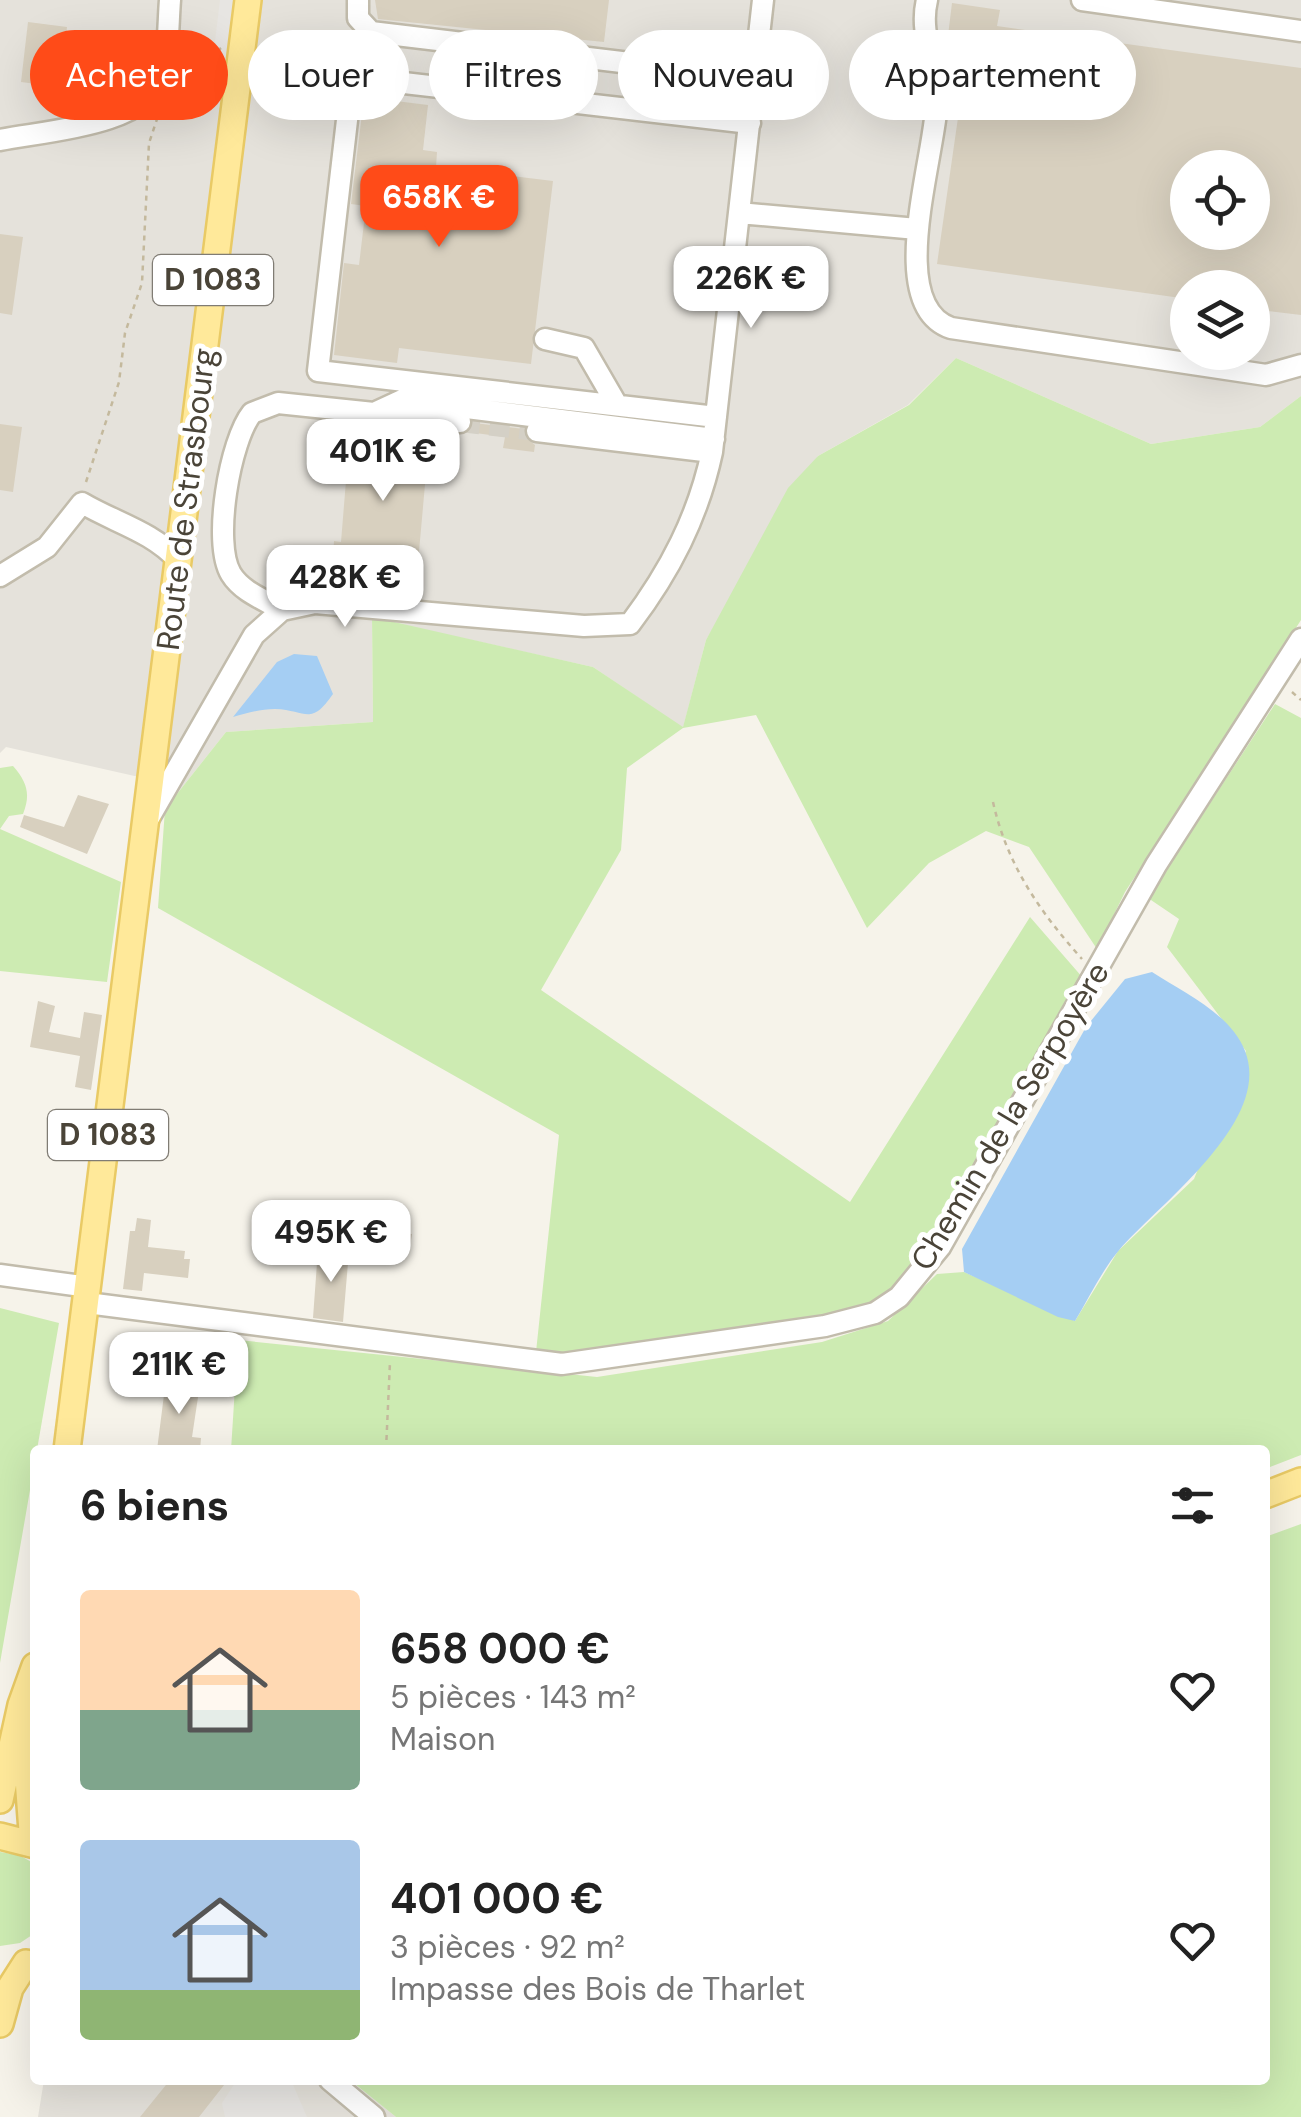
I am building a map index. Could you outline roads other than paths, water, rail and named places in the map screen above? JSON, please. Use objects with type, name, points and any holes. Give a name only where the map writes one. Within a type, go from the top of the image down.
[{"type":"main road","name":"Route de Strasbourg","points":[[148,820],[248,0]]},
{"type":"main road","name":"D 1083","points":[[68,1445],[148,820]]},
{"type":"main road","points":[[1270,1493],[1301,1481]]},
{"type":"main road","points":[[0,1800],[30,1680]]},
{"type":"main road","points":[[30,1754],[30,1800]]},
{"type":"main road","points":[[0,1836],[30,1843]]},
{"type":"main road","points":[[0,1967],[30,1960]]},
{"type":"main road","points":[[0,2024],[10,1988],[30,1960]]},
{"type":"street","points":[[0,140],[125,114],[148,100],[162,77],[170,0]]},
{"type":"street","points":[[358,0],[358,18],[371,32],[618,62]]},
{"type":"street","points":[[760,30],[763,0]]},
{"type":"street","points":[[926,0],[927,48],[937,94],[916,229],[920,285],[934,316],[944,325],[1266,375],[1301,365]]},
{"type":"street","points":[[1082,0],[1301,30]]},
{"type":"street","points":[[148,820],[242,652],[266,622],[282,610],[314,602],[584,626],[630,624],[682,545],[704,490],[713,446],[750,122],[352,77],[318,371],[716,417]]},
{"type":"street","points":[[740,212],[916,229]]},
{"type":"street","points":[[545,339],[584,348],[617,406]]},
{"type":"street","points":[[374,413],[402,400],[713,446]]},
{"type":"street","points":[[282,610],[238,582],[222,551],[235,446],[242,424],[252,413],[278,403],[460,422]]},
{"type":"street","points":[[537,432],[713,446]]},
{"type":"street","points":[[0,576],[47,547],[82,504],[112,521],[150,534],[178,560]]},
{"type":"street","name":"Chemin de la Serpoyère","points":[[0,1275],[88,1295],[390,1344],[562,1364],[825,1326],[875,1313],[899,1297],[940,1247],[1156,866],[1301,639]]},
{"type":"street","points":[[335,2085],[367,2114]]},
{"type":"water","points":[[294,654],[317,656],[333,694],[325,704],[313,714],[269,709],[233,717],[277,662]]},
{"type":"water","points":[[1152,972],[1205,1005],[1238,1038],[1245,1051],[1249,1078],[1243,1105],[1208,1159],[1113,1257],[1075,1321],[1058,1317],[964,1272],[962,1249],[1086,1027],[1125,979]]},
{"type":"tunnel","points":[[460,422],[537,431]]}]
